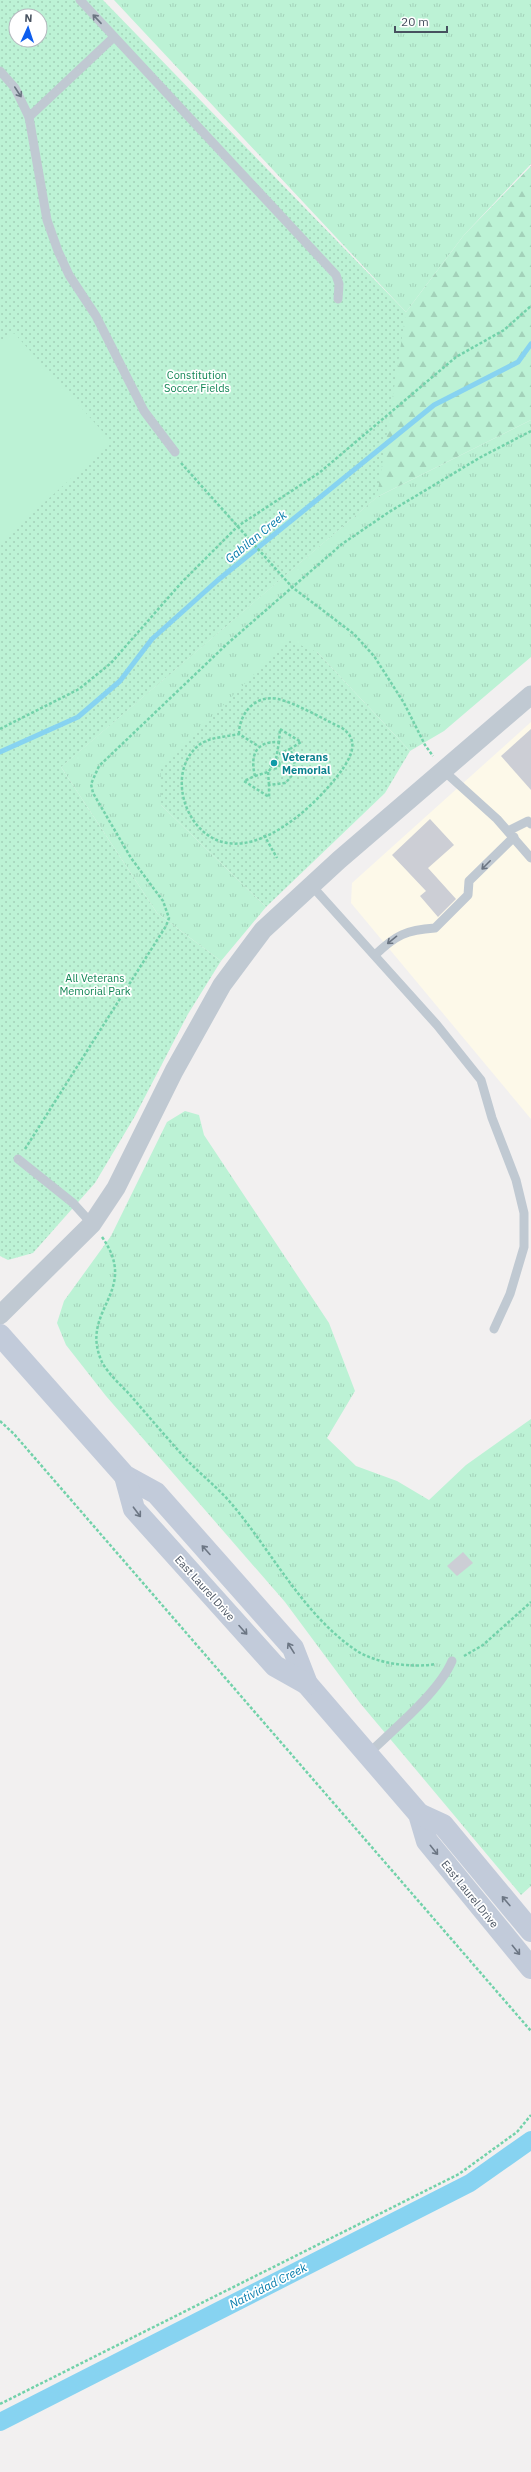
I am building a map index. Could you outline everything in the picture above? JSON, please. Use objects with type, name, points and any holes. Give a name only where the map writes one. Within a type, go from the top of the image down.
[{"type":"main road","name":"East Laurel Drive","points":[[0,1335],[125,1476],[156,1493],[293,1648],[307,1684],[419,1814],[427,1841],[531,1968]]},
{"type":"main road","name":"East Laurel Drive","points":[[419,1814],[443,1825],[531,1931]]},
{"type":"street","points":[[0,1315],[92,1224],[116,1188],[174,1071],[222,984],[263,930],[311,886],[445,772],[531,695]]},
{"type":"lane","points":[[80,0],[336,275],[339,284],[338,299]]},
{"type":"lane","points":[[29,117],[114,37]]},
{"type":"lane","points":[[0,71],[15,88],[29,117],[48,220],[58,251],[69,275],[96,316],[144,411],[174,452]]},
{"type":"lane","points":[[445,772],[475,797],[529,851]]},
{"type":"lane","points":[[375,955],[394,937],[413,929],[436,928],[468,895],[470,881],[511,834],[528,821],[531,824]]},
{"type":"lane","points":[[311,886],[437,1025],[481,1080],[492,1118],[516,1180],[524,1213],[524,1247],[510,1294],[494,1329]]},
{"type":"lane","points":[[18,1159],[73,1203],[92,1224]]},
{"type":"lane","points":[[368,1754],[402,1722],[442,1678],[452,1661]]},
{"type":"path","points":[[0,729],[79,689],[111,663],[182,582],[238,526],[319,473],[456,357],[504,330],[531,306]]},
{"type":"path","points":[[18,1159],[166,926],[169,918],[163,901],[132,858],[93,793],[91,784],[99,766],[227,644],[342,544],[389,512],[481,457],[531,431]]},
{"type":"path","points":[[174,452],[182,464],[292,587],[354,634],[374,656],[404,703],[425,745],[445,772]]},
{"type":"path","points":[[239,734],[241,717],[247,709],[254,703],[271,698],[279,699],[348,732],[352,740],[352,753],[320,798],[286,825],[239,844],[219,841],[200,828],[185,807],[183,771],[191,752],[200,744],[209,740],[239,734],[258,746]]},
{"type":"path","points":[[268,772],[268,796],[244,780],[268,772],[272,767],[271,762],[276,759],[278,754],[280,729],[301,742],[278,754]]},
{"type":"path","points":[[254,776],[252,762],[254,753],[258,746],[271,741],[279,742]]},
{"type":"path","points":[[269,785],[285,783],[293,773],[295,762],[290,749]]},
{"type":"path","points":[[272,767],[278,766],[279,762],[276,759]]},
{"type":"path","points":[[264,835],[277,858]]},
{"type":"path","points":[[92,1224],[110,1248],[116,1270],[114,1289],[97,1322],[96,1343],[103,1363],[185,1458],[230,1502],[329,1630],[358,1652],[385,1662],[432,1664],[452,1661],[483,1645],[531,1602]]},
{"type":"path","points":[[0,1421],[14,1434],[531,2030]]},
{"type":"path","points":[[0,2404],[459,2174],[517,2132],[531,2115]]},
{"type":"shaded area","points":[[531,722],[531,1119],[351,903],[352,883]]},
{"type":"green space","name":"Constitution Soccer Fields","points":[[0,0],[103,0],[406,312],[377,497],[61,767],[157,913],[221,961],[188,1014],[135,1116],[95,1183],[33,1253],[8,1260],[0,1256]]},
{"type":"green space","points":[[114,0],[531,0],[531,164],[464,235],[406,312]]},
{"type":"green space","points":[[531,166],[531,420],[377,497],[61,767],[0,639],[378,360],[406,312],[464,235]]},
{"type":"green space","points":[[14,333],[112,442],[0,542],[0,345]]},
{"type":"green space","points":[[531,420],[531,657],[444,731],[410,751],[317,652],[161,805],[266,907],[221,961],[157,913],[61,767],[377,497]]},
{"type":"green space","points":[[288,640],[317,652],[410,751],[385,793],[266,907],[161,805],[161,768]]},
{"type":"green space","points":[[185,1111],[199,1115],[204,1135],[329,1323],[355,1391],[327,1438],[356,1466],[397,1481],[429,1500],[466,1465],[531,1419],[531,1886],[521,1895],[360,1703],[285,1602],[106,1396],[66,1345],[57,1323],[64,1301],[111,1236],[167,1122]]},
{"type":"building","points":[[531,729],[531,790],[501,756]]},
{"type":"building","points":[[430,819],[454,845],[428,868],[456,899],[438,917],[420,896],[426,891],[392,855]]},
{"type":"building","points":[[463,1552],[473,1563],[457,1576],[447,1566]]},
{"type":"waterway","name":"Gabilan Creek","points":[[0,752],[78,717],[120,681],[152,639],[218,580],[434,405],[518,362],[531,344]]},
{"type":"waterway","name":"Natividad Creek","points":[[0,2422],[470,2183],[531,2140]]},
{"type":"place","name":"Veterans Memorial","points":[[274,763]]},
{"type":"park label","name":"All Veterans Memorial Park","points":[[95,984]]}]
